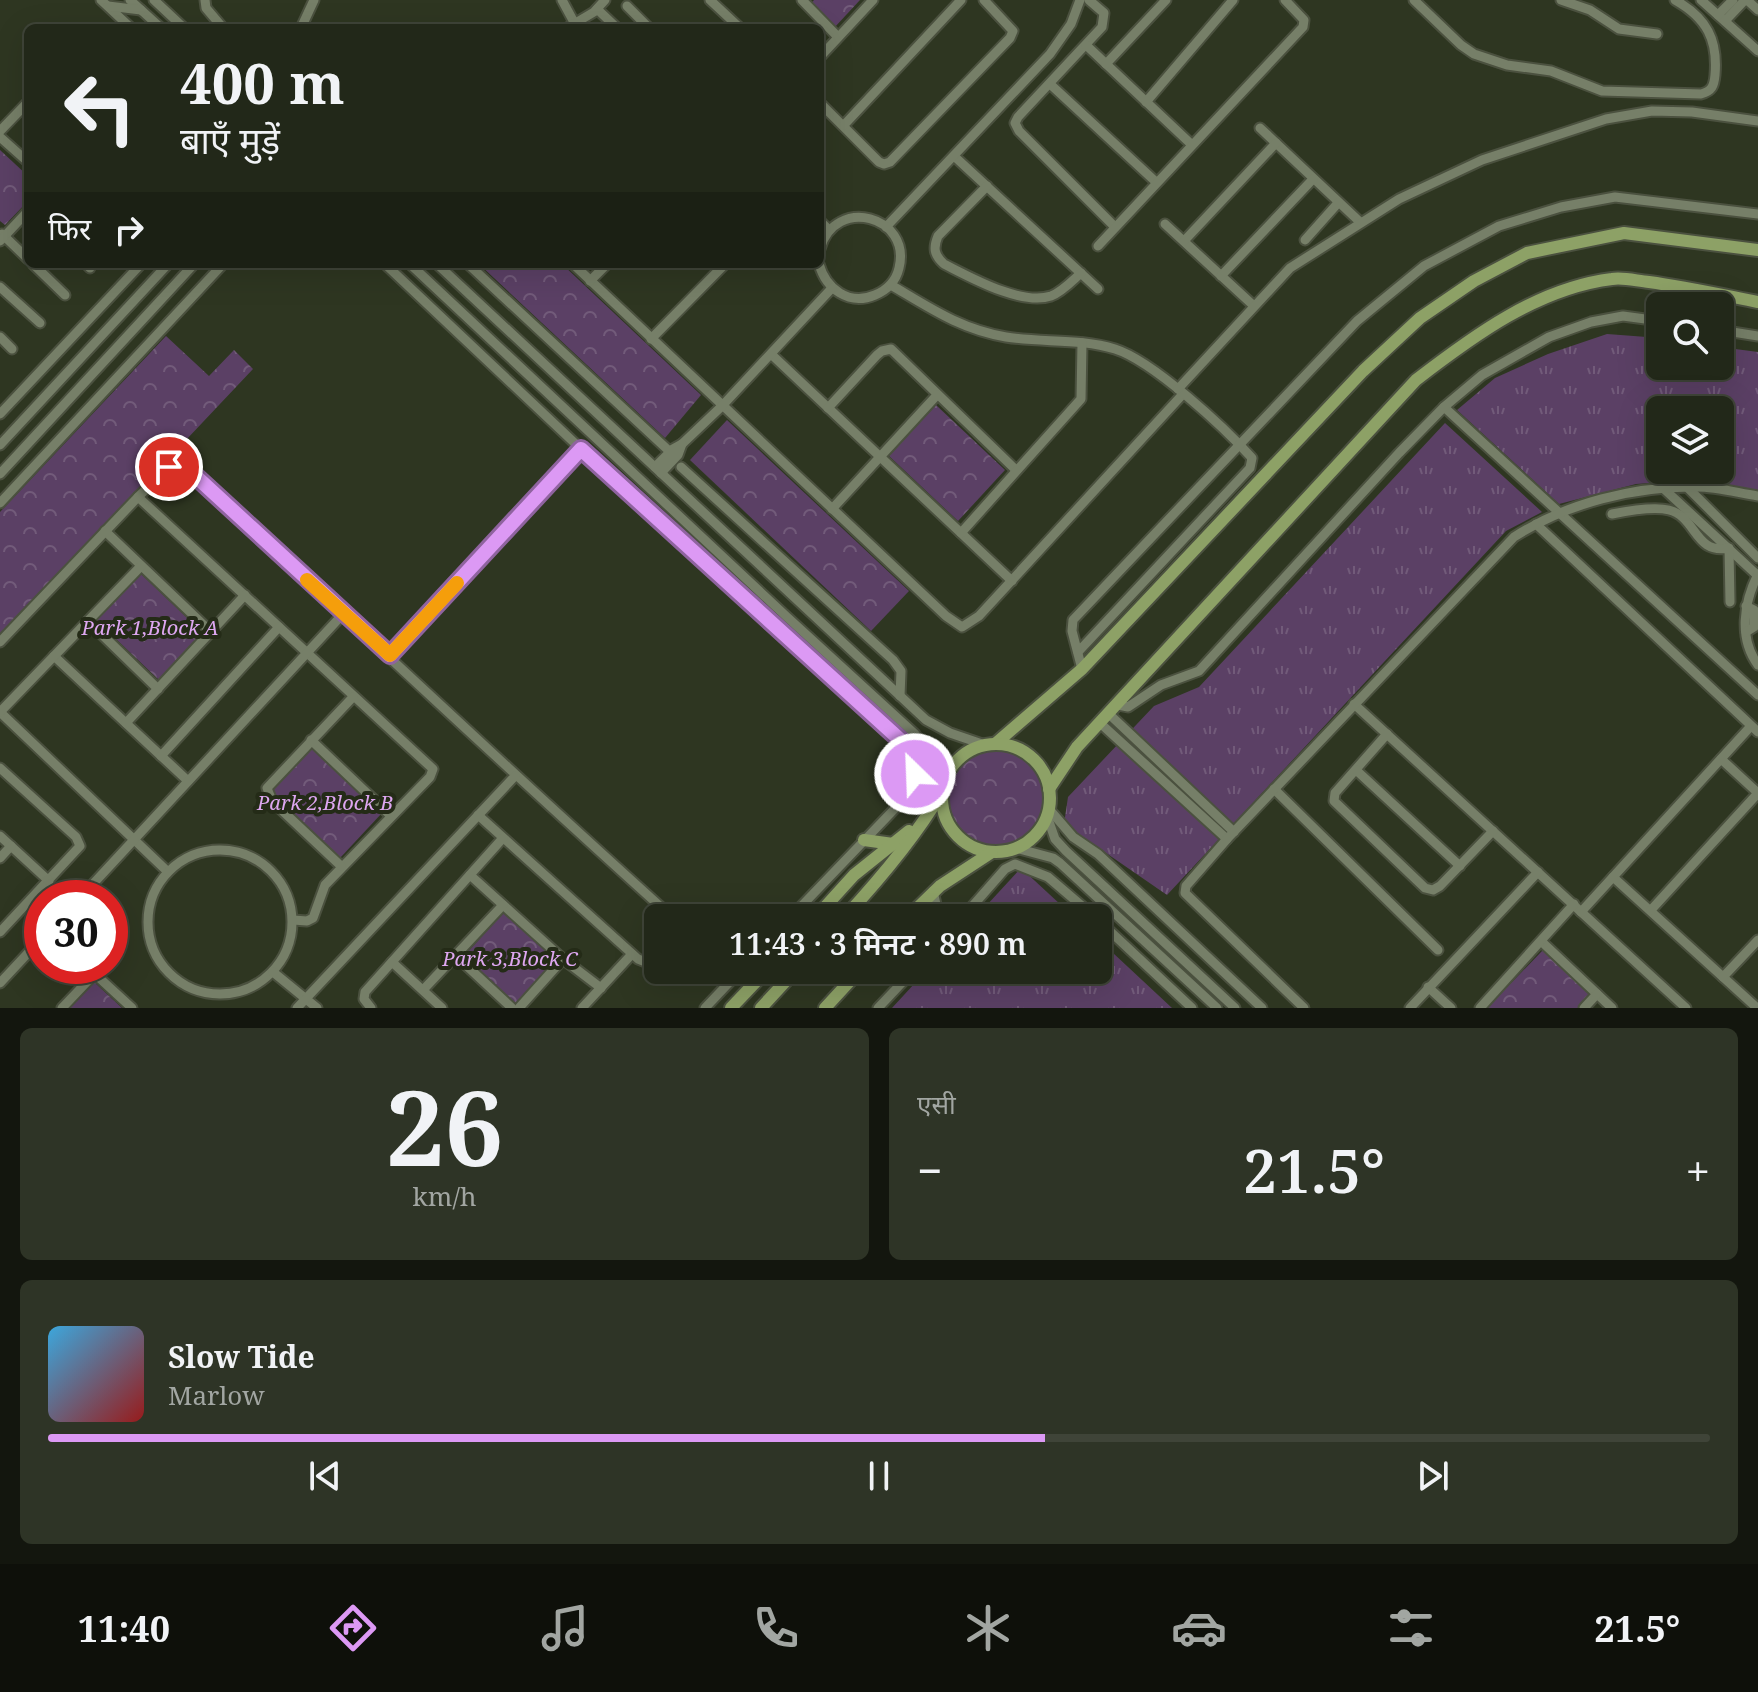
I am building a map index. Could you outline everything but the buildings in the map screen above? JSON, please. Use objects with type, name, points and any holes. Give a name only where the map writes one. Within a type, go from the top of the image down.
[{"type":"main road","points":[[856,904],[929,815],[960,757],[990,744],[1082,669],[1363,371],[1420,318],[1474,281],[1527,253],[1624,233],[1683,238],[1758,250]]},
{"type":"main road","points":[[1049,789],[1077,747],[1416,380],[1470,338],[1522,309],[1558,294],[1612,279],[1684,287],[1758,302]]},
{"type":"main road","points":[[920,904],[933,891],[992,852],[1016,848],[1037,833],[1048,812],[1049,789],[1045,775],[1030,757],[1022,750],[990,744]]},
{"type":"main road","points":[[943,787],[944,811],[954,832],[966,843],[992,852]]},
{"type":"main road","points":[[828,904],[854,875],[929,815]]},
{"type":"main road","points":[[864,840],[893,844]]},
{"type":"main road","points":[[731,1008],[754,984]]},
{"type":"main road","points":[[761,1008],[783,984]]},
{"type":"main road","points":[[825,1008],[847,984]]},
{"type":"street","points":[[130,0],[157,24]]},
{"type":"street","points":[[154,0],[180,24]]},
{"type":"street","points":[[205,0],[206,8],[220,24]]},
{"type":"street","points":[[303,24],[314,0]]},
{"type":"street","points":[[562,0],[570,24]]},
{"type":"street","points":[[574,24],[605,0]]},
{"type":"street","points":[[710,0],[736,24]]},
{"type":"street","points":[[824,53],[873,0]]},
{"type":"street","points":[[844,125],[961,0]]},
{"type":"street","points":[[824,107],[879,162],[890,162],[1010,38],[1013,31],[1009,24],[984,0]]},
{"type":"street","points":[[886,227],[1050,54],[1071,24],[1080,0]]},
{"type":"street","points":[[1089,0],[1104,13],[1102,27],[1015,123],[1019,131],[1115,227]]},
{"type":"street","points":[[1106,64],[1166,0]]},
{"type":"street","points":[[1146,102],[1233,0]]},
{"type":"street","points":[[1098,246],[1303,27],[1304,20],[1285,0]]},
{"type":"street","points":[[1414,0],[1461,45],[1474,54],[1507,65],[1551,71],[1602,91],[1708,92],[1715,83],[1716,45],[1700,21],[1675,0]]},
{"type":"street","points":[[1561,0],[1590,10],[1619,29],[1657,34]]},
{"type":"street","points":[[1701,0],[1758,51]]},
{"type":"street","points":[[1722,18],[1733,0]]},
{"type":"street","points":[[1722,18],[1746,0],[1758,10]]},
{"type":"street","points":[[807,2],[838,37]]},
{"type":"street","points":[[105,3],[141,10]]},
{"type":"street","points":[[105,3],[127,24]]},
{"type":"street","points":[[627,6],[645,24]]},
{"type":"street","points":[[597,9],[613,24]]},
{"type":"street","points":[[1086,45],[1191,144]]},
{"type":"street","points":[[1050,84],[1156,182]]},
{"type":"street","points":[[24,107],[0,134],[24,157]]},
{"type":"street","points":[[577,268],[962,627],[972,623],[1012,581],[1290,268],[1360,222],[1482,160],[1606,119],[1652,111],[1692,112],[1758,121]]},
{"type":"street","points":[[1260,128],[1360,222]]},
{"type":"street","points":[[1184,241],[1276,143]]},
{"type":"street","points":[[954,156],[1098,289]]},
{"type":"street","points":[[1221,276],[1313,179]]},
{"type":"street","points":[[987,186],[938,236],[934,247],[937,258],[994,290],[1039,298],[1057,293],[1081,273]]},
{"type":"street","points":[[1082,669],[1072,631],[1073,620],[1357,321],[1424,266],[1499,226],[1561,207],[1615,197],[1758,214]]},
{"type":"street","points":[[1305,240],[1338,203]]},
{"type":"street","points":[[24,215],[1,237],[24,256]]},
{"type":"street","points":[[820,268],[832,288],[855,299],[880,293],[891,285],[897,274],[900,249],[895,237],[876,220],[863,217],[839,222],[829,230],[824,241]]},
{"type":"street","points":[[1165,224],[1254,306]]},
{"type":"street","points":[[824,225],[829,230]]},
{"type":"street","points":[[37,268],[65,295]]},
{"type":"street","points":[[0,414],[137,268]]},
{"type":"street","points":[[0,445],[164,268]]},
{"type":"street","points":[[0,474],[190,268]]},
{"type":"street","points":[[0,503],[216,268]]},
{"type":"street","points":[[389,268],[581,449],[908,747],[915,765],[906,797],[803,904]]},
{"type":"street","points":[[414,268],[414,293]]},
{"type":"street","points":[[415,268],[915,734],[943,787]]},
{"type":"street","points":[[441,268],[926,720],[950,733],[990,744]]},
{"type":"street","points":[[472,268],[674,450],[681,467],[681,492]]},
{"type":"street","points":[[590,281],[603,268]]},
{"type":"street","points":[[651,339],[721,268]]},
{"type":"street","points":[[891,285],[958,325],[1004,337],[1082,343],[1119,351],[1149,367],[1252,458],[1250,468],[1078,652]]},
{"type":"street","points":[[0,287],[40,323]]},
{"type":"street","points":[[658,470],[832,288]]},
{"type":"street","points":[[427,305],[446,298]]},
{"type":"street","points":[[1230,836],[1109,714],[1128,707],[1161,685],[1199,671],[1444,407],[1482,375],[1549,337],[1599,320],[1646,319]]},
{"type":"street","points":[[1734,332],[1758,336]]},
{"type":"street","points":[[0,337],[12,349]]},
{"type":"street","points":[[961,533],[1082,396],[1082,343]]},
{"type":"street","points":[[828,408],[877,355],[886,349],[896,351],[1016,470]]},
{"type":"street","points":[[771,354],[1012,581]]},
{"type":"street","points":[[832,509],[937,395]]},
{"type":"street","points":[[1444,407],[1758,695]]},
{"type":"street","points":[[390,655],[581,449]]},
{"type":"street","points":[[639,452],[674,450]]},
{"type":"street","points":[[0,642],[138,497],[169,467],[179,463],[390,655],[515,776],[657,904]]},
{"type":"street","points":[[681,467],[893,660],[901,671],[900,696]]},
{"type":"street","points":[[1687,487],[1758,558]]},
{"type":"street","points":[[1304,1008],[1185,893],[1186,886],[1230,836],[1514,537],[1560,512],[1642,489],[1700,487],[1758,496]]},
{"type":"street","points":[[1663,488],[1758,575],[1746,606],[1755,613],[1754,627],[1746,632],[1748,647],[1758,665]]},
{"type":"street","points":[[138,497],[433,769],[430,777],[390,815],[322,889],[313,918],[293,920]]},
{"type":"street","points":[[1612,514],[1668,509],[1683,517],[1707,547],[1718,550],[1729,548]]},
{"type":"street","points":[[1480,1008],[1542,942],[1613,877],[1721,759],[1754,729],[1536,524]]},
{"type":"street","points":[[105,531],[211,632]]},
{"type":"street","points":[[1729,548],[1730,602]]},
{"type":"street","points":[[141,566],[0,712],[167,871]]},
{"type":"street","points":[[126,723],[245,595]]},
{"type":"street","points":[[97,880],[343,614]]},
{"type":"street","points":[[88,621],[158,689]]},
{"type":"street","points":[[161,756],[279,627]]},
{"type":"street","points":[[54,656],[188,781]]},
{"type":"street","points":[[341,866],[272,801],[267,792],[269,785],[353,697]]},
{"type":"street","points":[[861,704],[880,701]]},
{"type":"street","points":[[1354,704],[1686,1008]]},
{"type":"street","points":[[1387,734],[1335,793],[1334,801],[1425,888],[1433,890],[1440,886],[1493,831]]},
{"type":"street","points":[[311,740],[390,815]]},
{"type":"street","points":[[1651,910],[1758,793],[1721,759]]},
{"type":"street","points":[[0,768],[79,841],[78,851],[50,880]]},
{"type":"street","points":[[1356,770],[1460,866]]},
{"type":"street","points":[[297,1008],[515,776]]},
{"type":"street","points":[[1274,789],[1438,950]]},
{"type":"street","points":[[1048,812],[1055,839],[1066,851],[1235,1008]]},
{"type":"street","points":[[1048,812],[1073,837],[1098,854],[1262,1008]]},
{"type":"street","points":[[478,815],[644,962]]},
{"type":"street","points":[[0,836],[48,880]]},
{"type":"street","points":[[371,1008],[364,999],[365,992],[503,838]]},
{"type":"street","points":[[0,858],[11,846]]},
{"type":"street","points":[[1016,848],[1053,858],[1060,863],[1217,1008]]},
{"type":"street","points":[[225,849],[246,854],[265,864],[279,880],[289,899],[293,920],[288,948],[273,972],[255,986],[233,994],[210,994],[189,988],[170,975],[156,956],[149,935],[148,912],[155,890],[167,871],[184,858],[204,851],[225,849]]},
{"type":"street","points":[[974,904],[1005,869],[1015,864],[1048,877],[1080,904]]},
{"type":"street","points":[[1410,1008],[1538,872]]},
{"type":"street","points":[[470,875],[563,959],[601,988]]},
{"type":"street","points":[[1613,877],[1756,1007]]},
{"type":"street","points":[[933,891],[936,904]]},
{"type":"street","points":[[423,990],[503,905]]},
{"type":"street","points":[[0,932],[24,907]]},
{"type":"street","points":[[1112,933],[1192,1008]]},
{"type":"street","points":[[1723,977],[1758,940]]},
{"type":"street","points":[[1542,942],[1612,1008]]},
{"type":"street","points":[[582,1008],[632,954]]},
{"type":"street","points":[[455,955],[512,1008]]},
{"type":"street","points":[[0,983],[24,957]]},
{"type":"street","points":[[519,1008],[563,959]]},
{"type":"street","points":[[392,962],[442,1008]]},
{"type":"street","points":[[273,972],[317,1008]]},
{"type":"street","points":[[62,1008],[85,984]]},
{"type":"street","points":[[111,984],[132,1008]]},
{"type":"street","points":[[705,1008],[728,984]]},
{"type":"street","points":[[878,1008],[901,984]]},
{"type":"street","points":[[1428,987],[1451,1008]]},
{"type":"street","points":[[1584,1008],[1597,994]]},
{"type":"green space","points":[[814,0],[860,0],[834,28],[810,5]]},
{"type":"green space","points":[[0,150],[24,172],[24,205],[5,225],[0,221]]},
{"type":"green space","points":[[483,268],[566,268],[701,395],[665,438]]},
{"type":"green space","points":[[1607,334],[1646,337],[1646,380],[1734,380],[1734,349],[1758,352],[1758,490],[1719,484],[1734,484],[1734,396],[1646,396],[1646,483],[1559,504],[1457,410],[1495,378],[1548,354]]},
{"type":"green space","points":[[166,336],[209,376],[234,350],[253,369],[0,637],[0,512]]},
{"type":"green space","points":[[936,405],[1005,470],[958,521],[889,456]]},
{"type":"green space","points":[[727,420],[909,591],[871,631],[690,460]]},
{"type":"green space","points":[[1445,423],[1542,512],[1506,531],[1167,895],[1064,824],[1068,797],[1154,706],[1199,687]]},
{"type":"green space","name":"Park 1,Block A","points":[[140,573],[203,633],[159,680],[96,620]]},
{"type":"green space","name":"Park 2,Block B","points":[[311,746],[382,813],[340,858],[269,791]]},
{"type":"green space","points":[[996,751],[1014,754],[1029,765],[1040,780],[1043,798],[1040,816],[1029,831],[1014,842],[996,845],[978,842],[963,831],[952,816],[949,798],[952,780],[963,765],[978,754]]},
{"type":"green space","points":[[1021,868],[1060,904],[988,904]]},
{"type":"green space","name":"Park 3,Block C","points":[[504,912],[556,959],[516,1004],[464,956]]},
{"type":"green space","points":[[1543,950],[1590,995],[1578,1008],[1487,1008]]},
{"type":"green space","points":[[1112,952],[1172,1008],[892,1008],[914,984],[1112,984]]},
{"type":"green space","points":[[90,984],[96,984],[122,1008],[68,1008]]},
{"type":"slow traffic","points":[[307,580],[390,655],[457,583]]},
{"type":"route","points":[[169,467],[179,463],[190,471],[390,655],[581,449],[908,747],[914,758],[915,774]]}]
